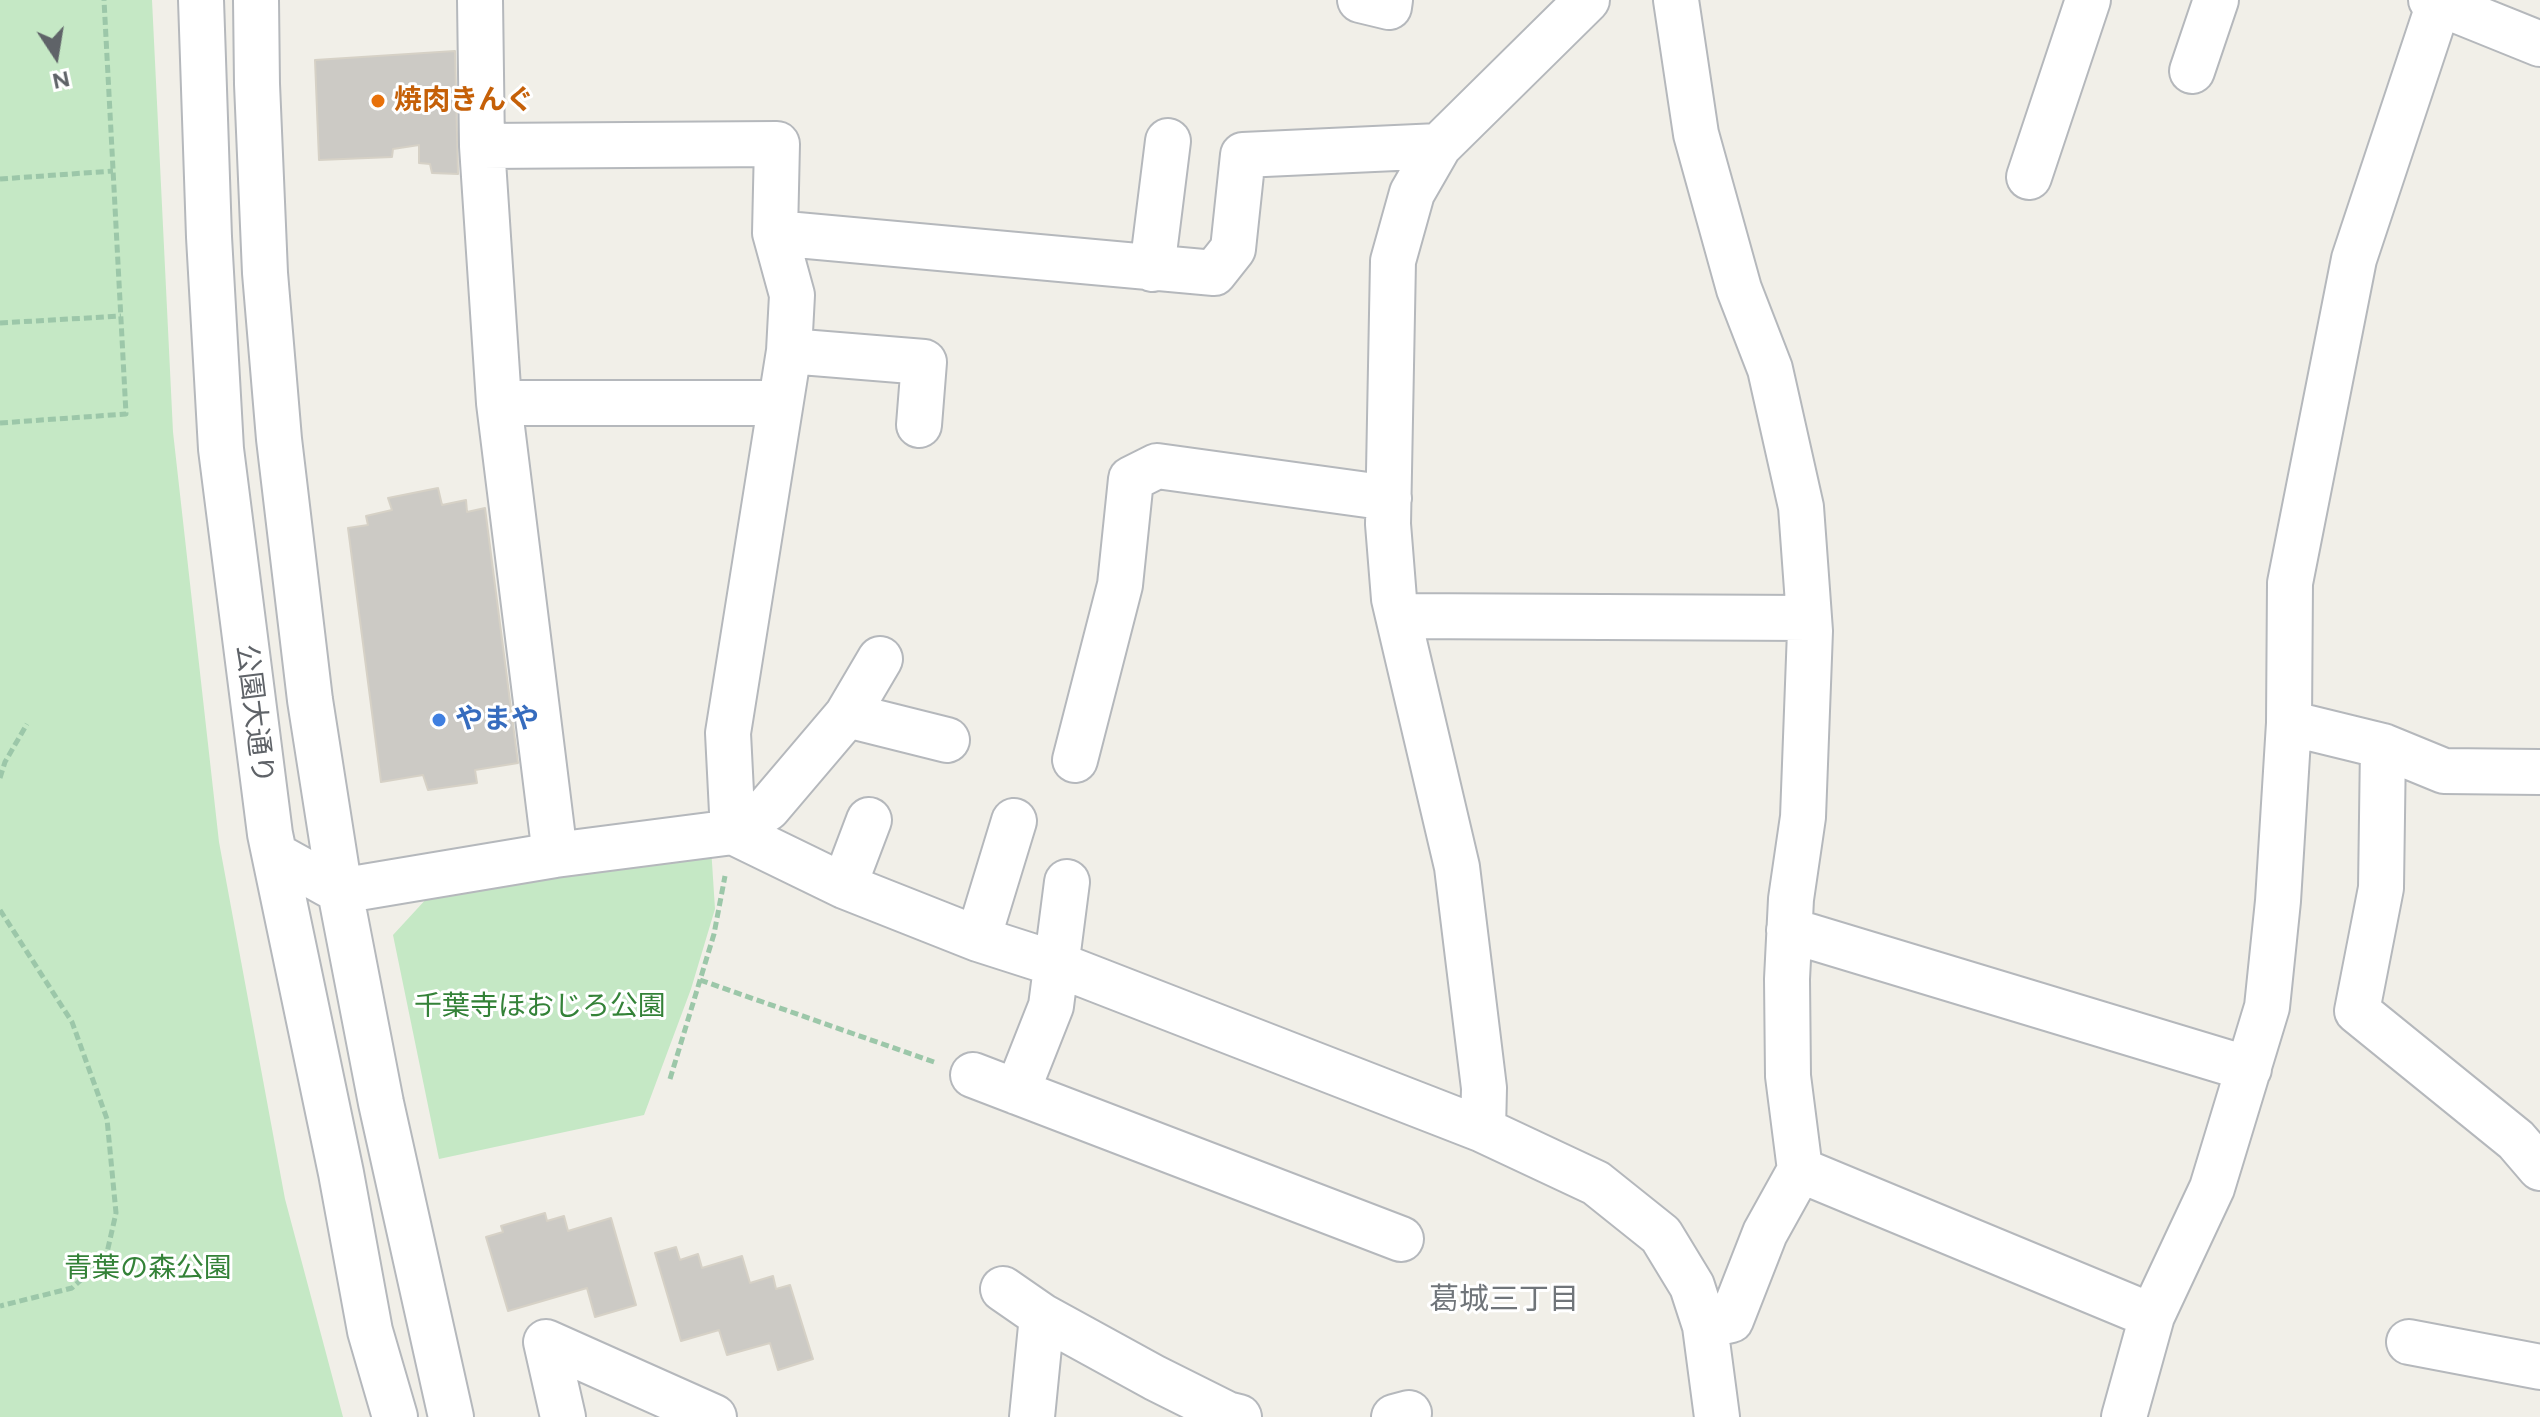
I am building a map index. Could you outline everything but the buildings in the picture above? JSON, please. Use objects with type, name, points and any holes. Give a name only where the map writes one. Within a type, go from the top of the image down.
[{"type":"street","name":"公園大通り","points":[[201,0],[209,237],[221,449],[270,834],[370,1331],[395,1417]]},
{"type":"street","name":"公園大通り","points":[[256,0],[265,273],[279,439],[310,700],[340,891],[381,1103],[451,1417]]},
{"type":"street","points":[[480,0],[482,146],[499,403],[555,855]]},
{"type":"street","points":[[1360,0],[1389,7],[1390,0]]},
{"type":"street","points":[[1483,1130],[1484,1088],[1457,867],[1394,599],[1388,524],[1393,261],[1412,193],[1439,146],[1587,0]]},
{"type":"street","points":[[1676,0],[1696,134],[1739,289],[1770,369],[1788,445],[1801,507],[1809,618],[1803,817],[1789,930],[1788,1076],[1800,1170],[1765,1233],[1731,1320],[1705,1326]]},
{"type":"street","points":[[2029,177],[2088,0]]},
{"type":"street","points":[[2192,71],[2216,0]]},
{"type":"street","points":[[2124,1417],[2152,1316],[2212,1188],[2267,1007],[2278,901],[2289,723],[2290,583],[2354,259],[2437,1],[2540,44]]},
{"type":"street","points":[[1152,269],[1168,141]]},
{"type":"street","points":[[482,146],[777,144],[775,233],[792,295],[789,351],[728,733],[733,832]]},
{"type":"street","points":[[775,233],[1214,273],[1233,249],[1243,155],[1439,146]]},
{"type":"street","points":[[789,351],[924,362],[919,425]]},
{"type":"street","points":[[499,403],[779,403]]},
{"type":"street","points":[[1075,760],[1120,585],[1131,479],[1157,466],[1389,498]]},
{"type":"street","points":[[1398,616],[1809,618]]},
{"type":"street","points":[[275,855],[340,891],[555,855],[733,832],[768,808],[847,715],[880,659]]},
{"type":"street","points":[[847,715],[947,740]]},
{"type":"street","points":[[2289,723],[2383,746],[2444,771],[2540,772]]},
{"type":"street","points":[[2383,746],[2381,888],[2357,1011],[2516,1140],[2540,1168]]},
{"type":"street","points":[[844,886],[869,820]]},
{"type":"street","points":[[978,939],[1014,821]]},
{"type":"street","points":[[733,832],[844,886],[978,939],[1056,964],[1483,1130],[1596,1183],[1661,1235],[1692,1286],[1705,1326],[1717,1417]]},
{"type":"street","points":[[1017,1092],[1051,1006],[1067,882]]},
{"type":"street","points":[[299,969],[340,891]]},
{"type":"street","points":[[1789,930],[2249,1069]]},
{"type":"street","points":[[973,1075],[1401,1239]]},
{"type":"street","points":[[1800,1170],[2152,1316]]},
{"type":"street","points":[[1003,1289],[1042,1316],[1179,1390],[1239,1417]]},
{"type":"street","points":[[1032,1417],[1042,1316]]},
{"type":"street","points":[[563,1417],[546,1342],[714,1417]]},
{"type":"street","points":[[2409,1342],[2540,1367]]},
{"type":"path","points":[[0,423],[126,414],[104,0]]},
{"type":"path","points":[[0,179],[113,171]]},
{"type":"path","points":[[0,323],[121,316]]},
{"type":"path","points":[[0,778],[5,762],[27,724]]},
{"type":"path","points":[[670,1079],[714,934],[733,832]]},
{"type":"path","points":[[0,910],[72,1022],[107,1119],[116,1213],[106,1257],[72,1288],[0,1306]]},
{"type":"path","points":[[700,980],[973,1075]]},
{"type":"green space","name":"青葉の森公園","points":[[0,0],[152,0],[173,432],[219,842],[285,1199],[343,1417],[0,1417]]},
{"type":"green space","name":"千葉寺ほおじろ公園","points":[[711,847],[715,909],[691,989],[644,1115],[439,1159],[393,935],[428,897]]},
{"type":"place","name":"焼肉きんぐ","points":[[378,101]]},
{"type":"place","name":"やまや","points":[[439,720]]},
{"type":"district","name":"葛城三丁目","points":[[1504,1300]]}]
